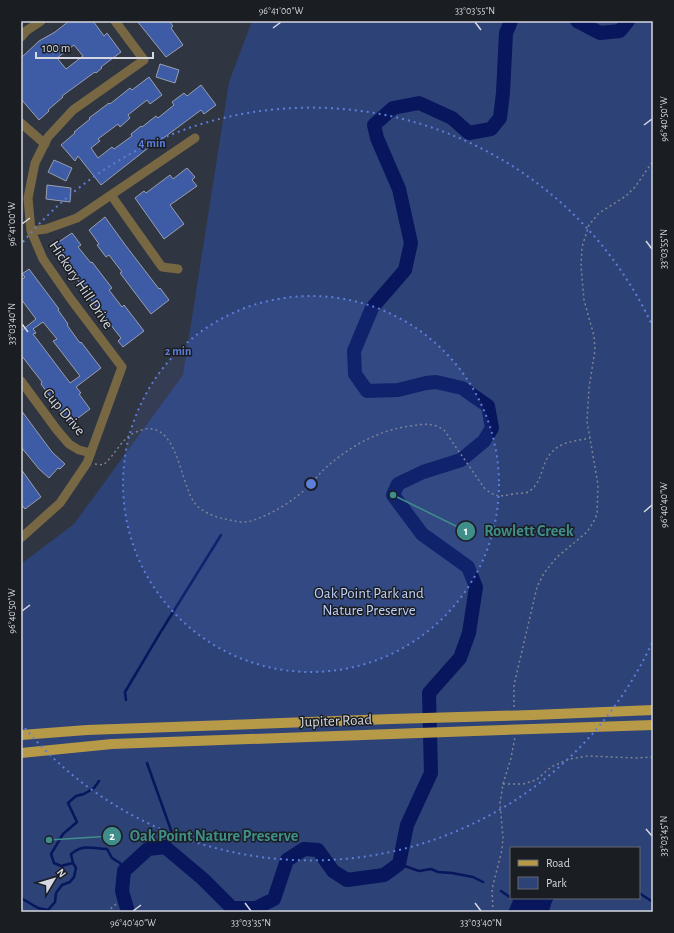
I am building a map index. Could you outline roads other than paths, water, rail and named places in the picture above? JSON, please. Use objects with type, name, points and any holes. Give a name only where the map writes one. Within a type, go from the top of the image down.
[{"type":"main road","name":"Jupiter Road","points":[[21,735],[87,730],[653,710]]},
{"type":"main road","name":"Jupiter Road","points":[[21,753],[112,744],[653,725]]},
{"type":"street","points":[[21,37],[41,21]]},
{"type":"street","name":"Hickory Hill Drive","points":[[22,537],[60,503],[87,463],[122,367],[70,298],[43,259],[31,231],[28,198],[35,164],[48,137],[73,110],[144,60],[115,21]]},
{"type":"street","points":[[21,123],[45,144]]},
{"type":"street","points":[[31,231],[78,218],[195,138]]},
{"type":"street","points":[[111,195],[162,267],[178,269]]},
{"type":"street","name":"Cup Drive","points":[[21,381],[69,444],[79,450],[91,453]]},
{"type":"waterway","points":[[128,912],[122,891],[124,871],[148,849],[165,847],[203,879],[232,908],[256,908],[274,899],[287,860],[304,849],[318,850],[333,871],[347,880],[384,875],[399,864],[407,825],[431,773],[429,693],[460,658],[469,633],[476,587],[468,567],[422,534],[393,495],[398,484],[423,472],[461,460],[484,441],[492,428],[488,406],[462,388],[436,382],[398,390],[367,391],[355,374],[354,351],[372,308],[405,270],[411,243],[399,189],[377,138],[374,125],[393,108],[419,103],[452,118],[469,133],[491,129],[500,118],[503,93],[506,33],[511,21]]},
{"type":"waterway","points":[[577,21],[600,33],[620,31],[628,21]]},
{"type":"waterway","points":[[126,700],[125,692],[221,535]]},
{"type":"waterway","points":[[147,763],[172,833],[165,847]]},
{"type":"waterway","points":[[73,863],[61,866],[54,863],[51,854],[63,834],[77,822],[68,803],[76,796],[84,794],[94,788],[99,781]]},
{"type":"waterway","points":[[21,898],[38,908],[48,910],[55,902],[56,893],[62,885],[70,882],[74,877],[76,868],[71,854],[80,849],[88,847],[107,849],[112,858],[120,863],[124,871]]},
{"type":"waterway","points":[[399,864],[419,871],[431,869],[438,872],[473,877],[483,882]]},
{"type":"waterway","points":[[501,891],[510,897]]},
{"type":"waterway","points":[[640,894],[653,902]]},
{"type":"place","name":"Rowlett Creek","points":[[393,495]]},
{"type":"place","name":"Oak Point Nature Preserve","points":[[49,840]]},
{"type":"park label","name":"Oak Point Park and Nature Preserve","points":[[369,602]]}]
